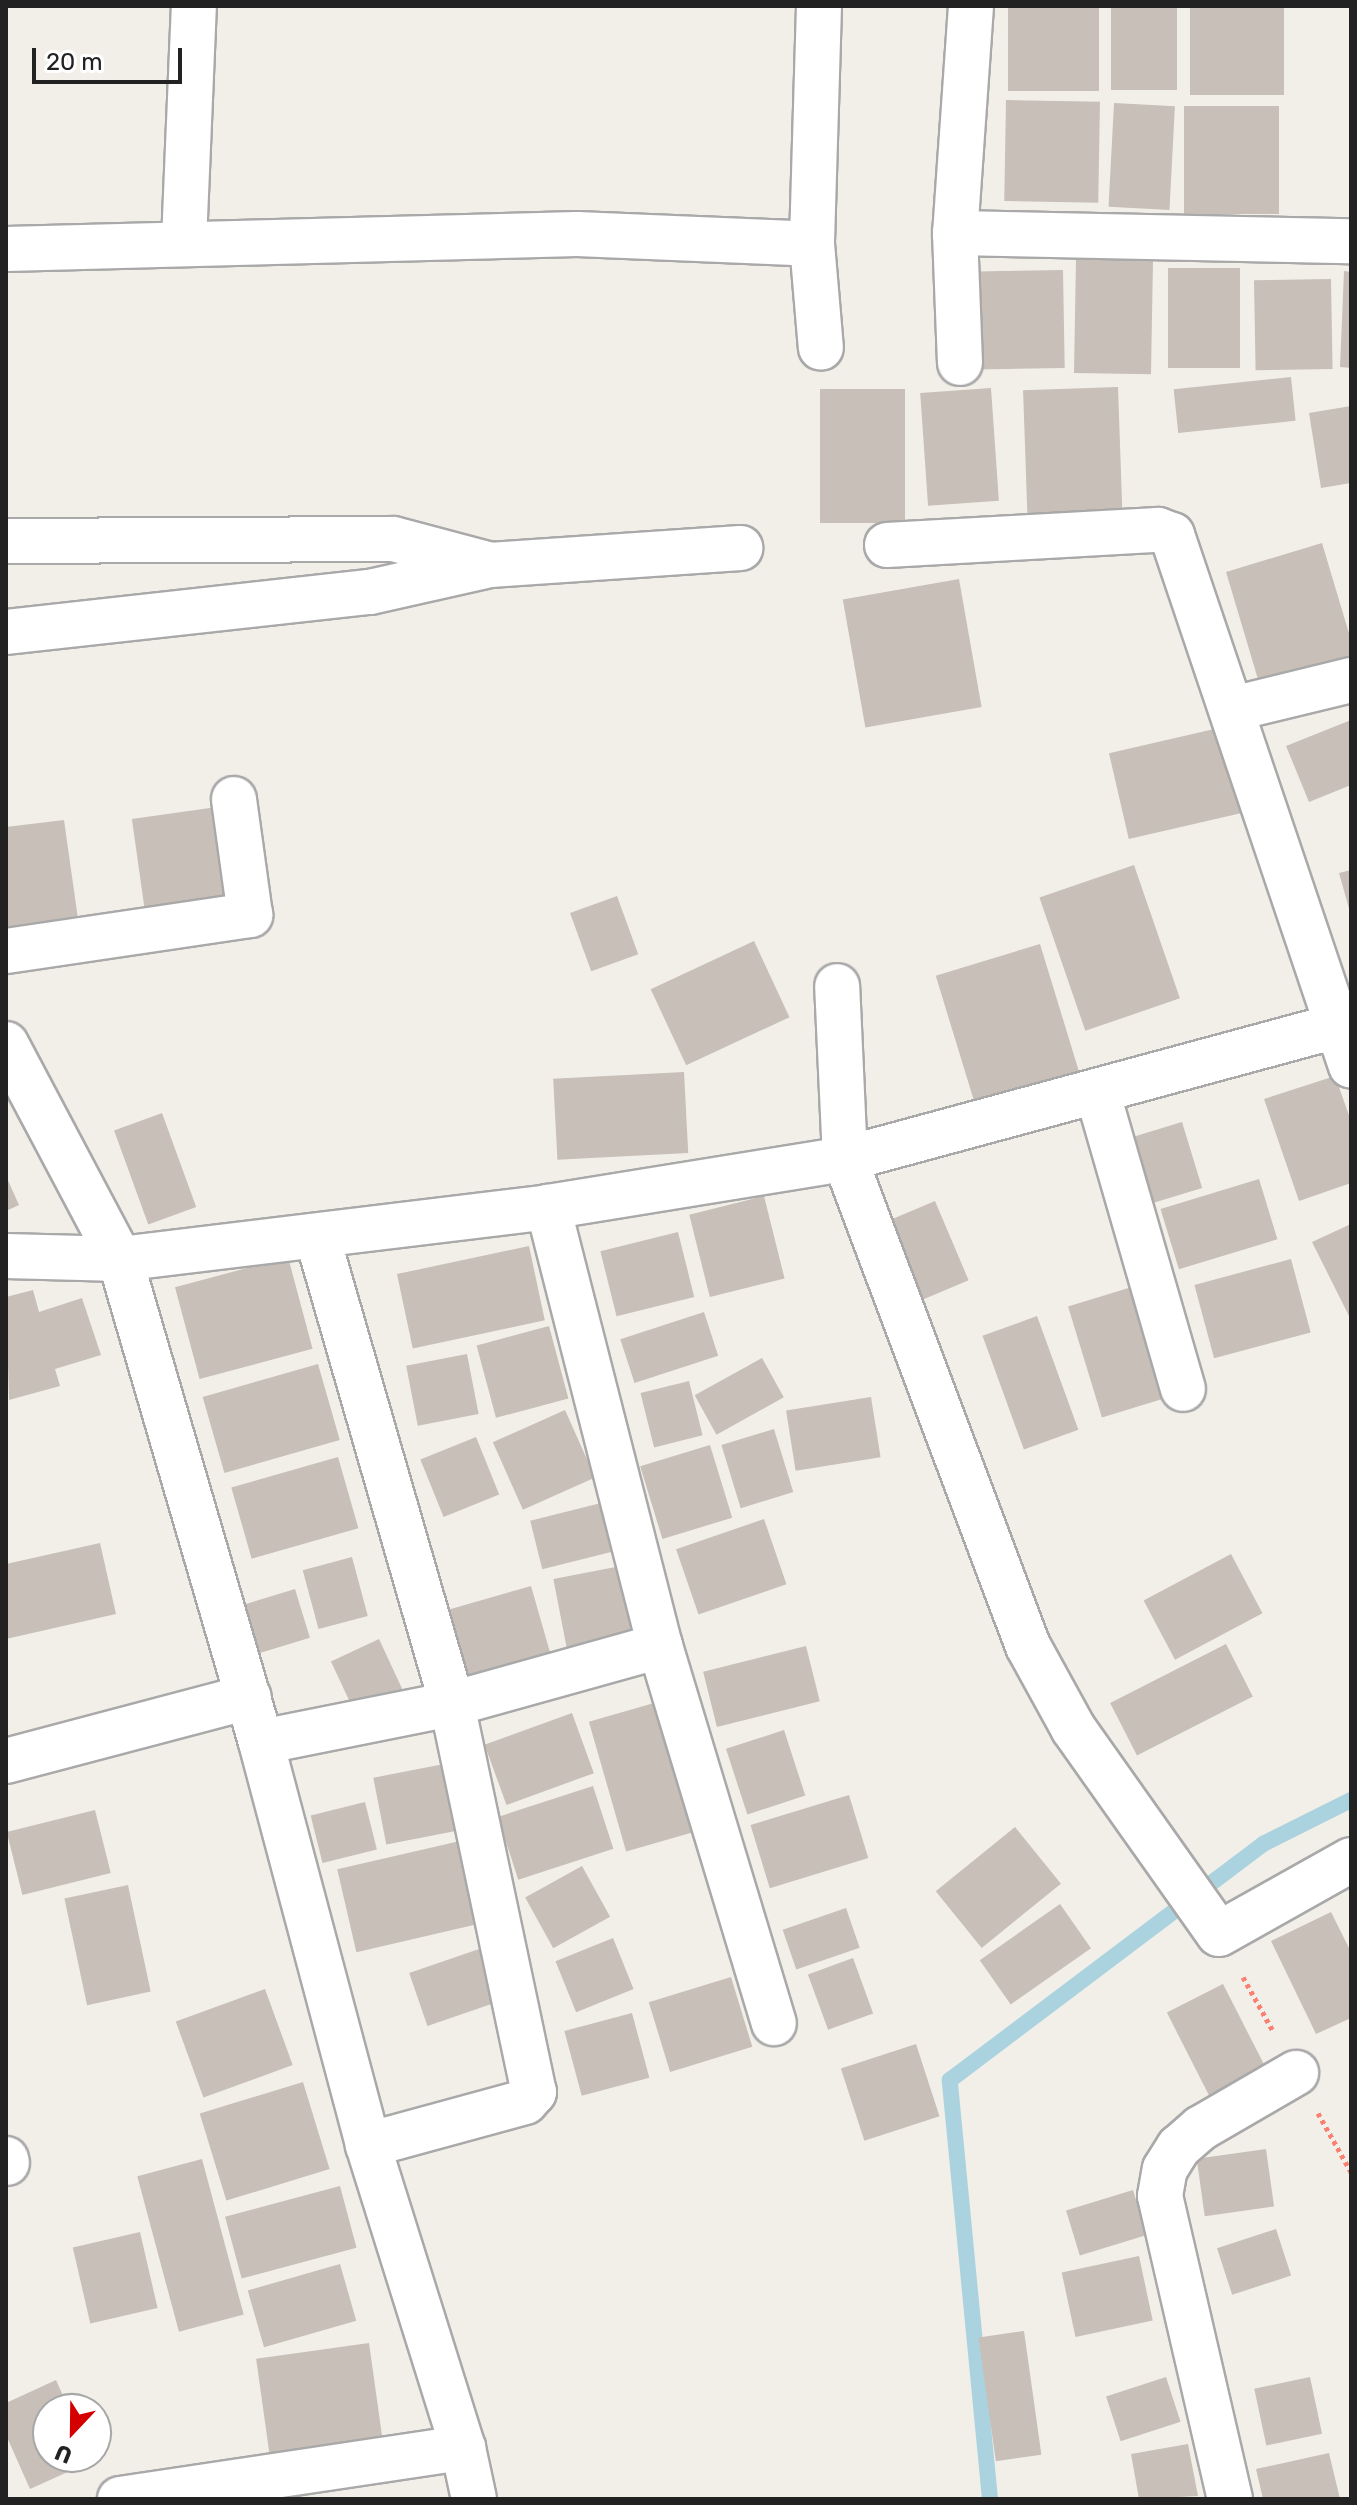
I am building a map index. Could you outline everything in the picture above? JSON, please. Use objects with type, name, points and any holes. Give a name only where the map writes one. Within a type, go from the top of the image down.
[{"type":"street","points":[[184,242],[194,6]]},
{"type":"street","points":[[819,6],[812,244],[821,348]]},
{"type":"street","points":[[960,363],[955,233],[971,6]]},
{"type":"street","points":[[955,233],[1351,241]]},
{"type":"street","points":[[6,249],[577,234],[812,244]]},
{"type":"street","points":[[887,545],[1158,530],[1172,535],[1345,1024],[1351,1066]]},
{"type":"street","points":[[6,541],[393,539],[490,565]]},
{"type":"street","points":[[6,632],[370,592],[490,565],[740,548]]},
{"type":"street","points":[[1232,709],[1351,680]]},
{"type":"street","points":[[6,951],[250,915],[234,799]]},
{"type":"street","points":[[837,986],[845,1159],[1028,1646],[1073,1728],[1170,1860],[1219,1934],[1351,1860]]},
{"type":"street","points":[[6,1256],[120,1259],[548,1207],[845,1159],[1345,1024]]},
{"type":"street","points":[[6,1044],[120,1259],[249,1697],[368,2145],[463,2448],[474,2499]]},
{"type":"street","points":[[1097,1091],[1183,1389]]},
{"type":"street","points":[[548,1207],[660,1646],[774,2023]]},
{"type":"street","points":[[317,1236],[452,1704],[534,2094],[525,2102],[368,2145]]},
{"type":"street","points":[[261,1742],[452,1704],[660,1646]]},
{"type":"street","points":[[6,1761],[249,1697]]},
{"type":"street","points":[[1230,2499],[1160,2196],[1165,2169],[1179,2147],[1201,2128],[1296,2073]]},
{"type":"street","points":[[120,2499],[463,2448]]},
{"type":"building","points":[[1008,6],[1099,6],[1099,91],[1008,91]]},
{"type":"building","points":[[1111,6],[1177,6],[1177,90],[1111,90]]},
{"type":"building","points":[[1190,6],[1284,6],[1284,95],[1190,95]]},
{"type":"building","points":[[1006,100],[1100,102],[1098,203],[1004,201]]},
{"type":"building","points":[[1114,103],[1175,106],[1169,210],[1109,207]]},
{"type":"building","points":[[1184,106],[1279,106],[1279,214],[1184,214]]},
{"type":"building","points":[[1076,259],[1153,260],[1151,374],[1074,373]]},
{"type":"building","points":[[1168,268],[1240,268],[1240,368],[1168,368]]},
{"type":"building","points":[[1063,270],[1065,368],[979,369],[977,272]]},
{"type":"building","points":[[1344,271],[1351,272],[1351,368],[1340,367]]},
{"type":"building","points":[[1331,279],[1333,369],[1256,370],[1254,280]]},
{"type":"building","points":[[1291,377],[1296,421],[1178,433],[1174,389]]},
{"type":"building","points":[[1118,387],[1123,520],[1028,523],[1023,390]]},
{"type":"building","points":[[991,388],[999,501],[928,506],[920,393]]},
{"type":"building","points":[[820,389],[905,389],[905,523],[820,523]]},
{"type":"building","points":[[1351,406],[1351,483],[1321,488],[1309,413]]},
{"type":"building","points":[[1322,543],[1351,640],[1351,658],[1260,686],[1226,572]]},
{"type":"building","points":[[959,579],[982,707],[865,728],[843,599]]},
{"type":"building","points":[[1351,720],[1351,785],[1309,802],[1286,746]]},
{"type":"building","points":[[1223,727],[1243,813],[1129,839],[1109,753]]},
{"type":"building","points":[[224,806],[238,903],[146,916],[132,819]]},
{"type":"building","points":[[64,820],[79,926],[6,936],[6,827]]},
{"type":"building","points":[[1134,865],[1180,998],[1085,1031],[1039,898]]},
{"type":"building","points":[[1351,870],[1351,912],[1350,912],[1339,873]]},
{"type":"building","points":[[617,896],[638,954],[591,971],[570,913]]},
{"type":"building","points":[[754,941],[789,1017],[686,1065],[651,989]]},
{"type":"building","points":[[1040,944],[1079,1071],[975,1103],[936,976]]},
{"type":"building","points":[[684,1072],[688,1153],[557,1160],[553,1079]]},
{"type":"building","points":[[1335,1076],[1351,1121],[1351,1183],[1299,1201],[1264,1099]]},
{"type":"building","points":[[162,1113],[196,1207],[148,1224],[114,1130]]},
{"type":"building","points":[[1182,1122],[1202,1188],[1144,1206],[1124,1140]]},
{"type":"building","points":[[6,1176],[19,1205],[6,1211]]},
{"type":"building","points":[[1259,1179],[1277,1239],[1179,1269],[1161,1209]]},
{"type":"building","points":[[764,1196],[785,1278],[710,1297],[689,1215]]},
{"type":"building","points":[[935,1201],[969,1280],[919,1301],[885,1222]]},
{"type":"building","points":[[1351,1224],[1351,1320],[1312,1242]]},
{"type":"building","points":[[678,1232],[694,1297],[617,1316],[600,1251]]},
{"type":"building","points":[[529,1246],[545,1320],[413,1348],[397,1274]]},
{"type":"building","points":[[288,1257],[313,1349],[200,1379],[175,1287]]},
{"type":"building","points":[[1291,1259],[1311,1332],[1214,1358],[1194,1285]]},
{"type":"building","points":[[1135,1286],[1169,1397],[1102,1417],[1068,1306]]},
{"type":"building","points":[[33,1290],[39,1312],[82,1298],[101,1355],[55,1369],[60,1386],[9,1400],[6,1297]]},
{"type":"building","points":[[704,1312],[718,1356],[635,1383],[620,1339]]},
{"type":"building","points":[[1037,1316],[1078,1430],[1024,1450],[982,1336]]},
{"type":"building","points":[[549,1326],[568,1398],[496,1418],[477,1345]]},
{"type":"building","points":[[467,1354],[479,1414],[418,1426],[406,1366]]},
{"type":"building","points":[[762,1358],[784,1397],[716,1435],[695,1395]]},
{"type":"building","points":[[318,1364],[340,1440],[224,1473],[203,1397]]},
{"type":"building","points":[[689,1381],[703,1435],[654,1447],[640,1393]]},
{"type":"building","points":[[871,1397],[881,1457],[796,1471],[786,1410]]},
{"type":"building","points":[[565,1410],[595,1478],[523,1510],[493,1442]]},
{"type":"building","points":[[774,1429],[793,1492],[741,1508],[721,1445]]},
{"type":"building","points":[[476,1437],[499,1494],[444,1517],[420,1459]]},
{"type":"building","points":[[710,1445],[732,1518],[662,1539],[640,1466]]},
{"type":"building","points":[[338,1457],[358,1528],[252,1559],[231,1488]]},
{"type":"building","points":[[601,1503],[613,1552],[542,1569],[530,1521]]},
{"type":"building","points":[[764,1519],[786,1584],[699,1615],[676,1549]]},
{"type":"building","points":[[100,1543],[116,1614],[6,1639],[6,1564]]},
{"type":"building","points":[[1231,1554],[1262,1613],[1175,1660],[1144,1600]]},
{"type":"building","points":[[352,1557],[368,1616],[319,1629],[303,1570]]},
{"type":"building","points":[[626,1565],[641,1645],[569,1659],[553,1579]]},
{"type":"building","points":[[531,1586],[552,1658],[469,1682],[448,1610]]},
{"type":"building","points":[[295,1589],[310,1638],[258,1654],[243,1605]]},
{"type":"building","points":[[379,1639],[408,1701],[360,1723],[331,1661]]},
{"type":"building","points":[[1226,1644],[1253,1697],[1137,1756],[1110,1703]]},
{"type":"building","points":[[806,1646],[820,1701],[717,1727],[703,1672]]},
{"type":"building","points":[[661,1701],[698,1831],[626,1851],[589,1722]]},
{"type":"building","points":[[572,1713],[594,1773],[506,1805],[485,1745]]},
{"type":"building","points":[[784,1730],[805,1796],[747,1814],[726,1749]]},
{"type":"building","points":[[444,1764],[457,1831],[386,1844],[373,1778]]},
{"type":"building","points":[[593,1786],[613,1849],[518,1880],[498,1817]]},
{"type":"building","points":[[849,1795],[868,1858],[770,1888],[751,1825]]},
{"type":"building","points":[[365,1802],[377,1850],[323,1863],[311,1816]]},
{"type":"building","points":[[95,1810],[111,1873],[22,1895],[7,1832]]},
{"type":"building","points":[[1015,1827],[1061,1884],[982,1948],[936,1891]]},
{"type":"building","points":[[460,1841],[479,1924],[356,1952],[337,1869]]},
{"type":"building","points":[[582,1866],[610,1917],[553,1948],[525,1898]]},
{"type":"building","points":[[128,1885],[151,1992],[87,2005],[64,1899]]},
{"type":"building","points":[[1060,1904],[1091,1948],[1011,2004],[980,1960]]},
{"type":"building","points":[[846,1908],[860,1948],[796,1970],[783,1930]]},
{"type":"building","points":[[1331,1912],[1351,1952],[1351,2018],[1316,2034],[1271,1941]]},
{"type":"building","points":[[613,1938],[634,1989],[576,2012],[556,1961]]},
{"type":"building","points":[[482,1948],[500,2001],[427,2026],[409,1973]]},
{"type":"building","points":[[853,1958],[873,2013],[828,2030],[808,1974]]},
{"type":"building","points":[[731,1977],[752,2047],[670,2072],[649,2002]]},
{"type":"building","points":[[1223,1984],[1267,2071],[1211,2100],[1167,2013]]},
{"type":"building","points":[[265,1989],[293,2065],[203,2098],[176,2021]]},
{"type":"building","points":[[632,2013],[649,2078],[582,2096],[564,2031]]},
{"type":"building","points":[[916,2044],[939,2116],[864,2141],[841,2068]]},
{"type":"building","points":[[303,2082],[330,2169],[226,2201],[200,2114]]},
{"type":"building","points":[[1266,2149],[1274,2206],[1205,2216],[1197,2159]]},
{"type":"building","points":[[202,2159],[244,2315],[179,2332],[137,2176]]},
{"type":"building","points":[[340,2186],[357,2248],[242,2279],[225,2217]]},
{"type":"building","points":[[1133,2190],[1147,2235],[1080,2255],[1066,2210]]},
{"type":"building","points":[[1276,2229],[1291,2276],[1232,2295],[1217,2248]]},
{"type":"building","points":[[140,2232],[158,2308],[90,2324],[73,2248]]},
{"type":"building","points":[[1139,2256],[1153,2321],[1075,2337],[1062,2272]]},
{"type":"building","points":[[340,2264],[356,2321],[264,2347],[248,2290]]},
{"type":"building","points":[[1024,2331],[1041,2455],[996,2461],[978,2337]]},
{"type":"building","points":[[369,2343],[383,2446],[271,2462],[256,2359]]},
{"type":"building","points":[[1166,2377],[1181,2422],[1121,2441],[1106,2396]]},
{"type":"building","points":[[1310,2377],[1322,2434],[1266,2446],[1254,2389]]},
{"type":"building","points":[[56,2380],[62,2393],[32,2393],[32,2473],[65,2473],[30,2489],[6,2435],[6,2403]]},
{"type":"building","points":[[1188,2444],[1198,2496],[1139,2499],[1131,2454]]},
{"type":"building","points":[[1329,2453],[1340,2499],[1263,2499],[1256,2469]]},
{"type":"waterway","points":[[990,2499],[950,2080],[1263,1844],[1351,1800]]}]
